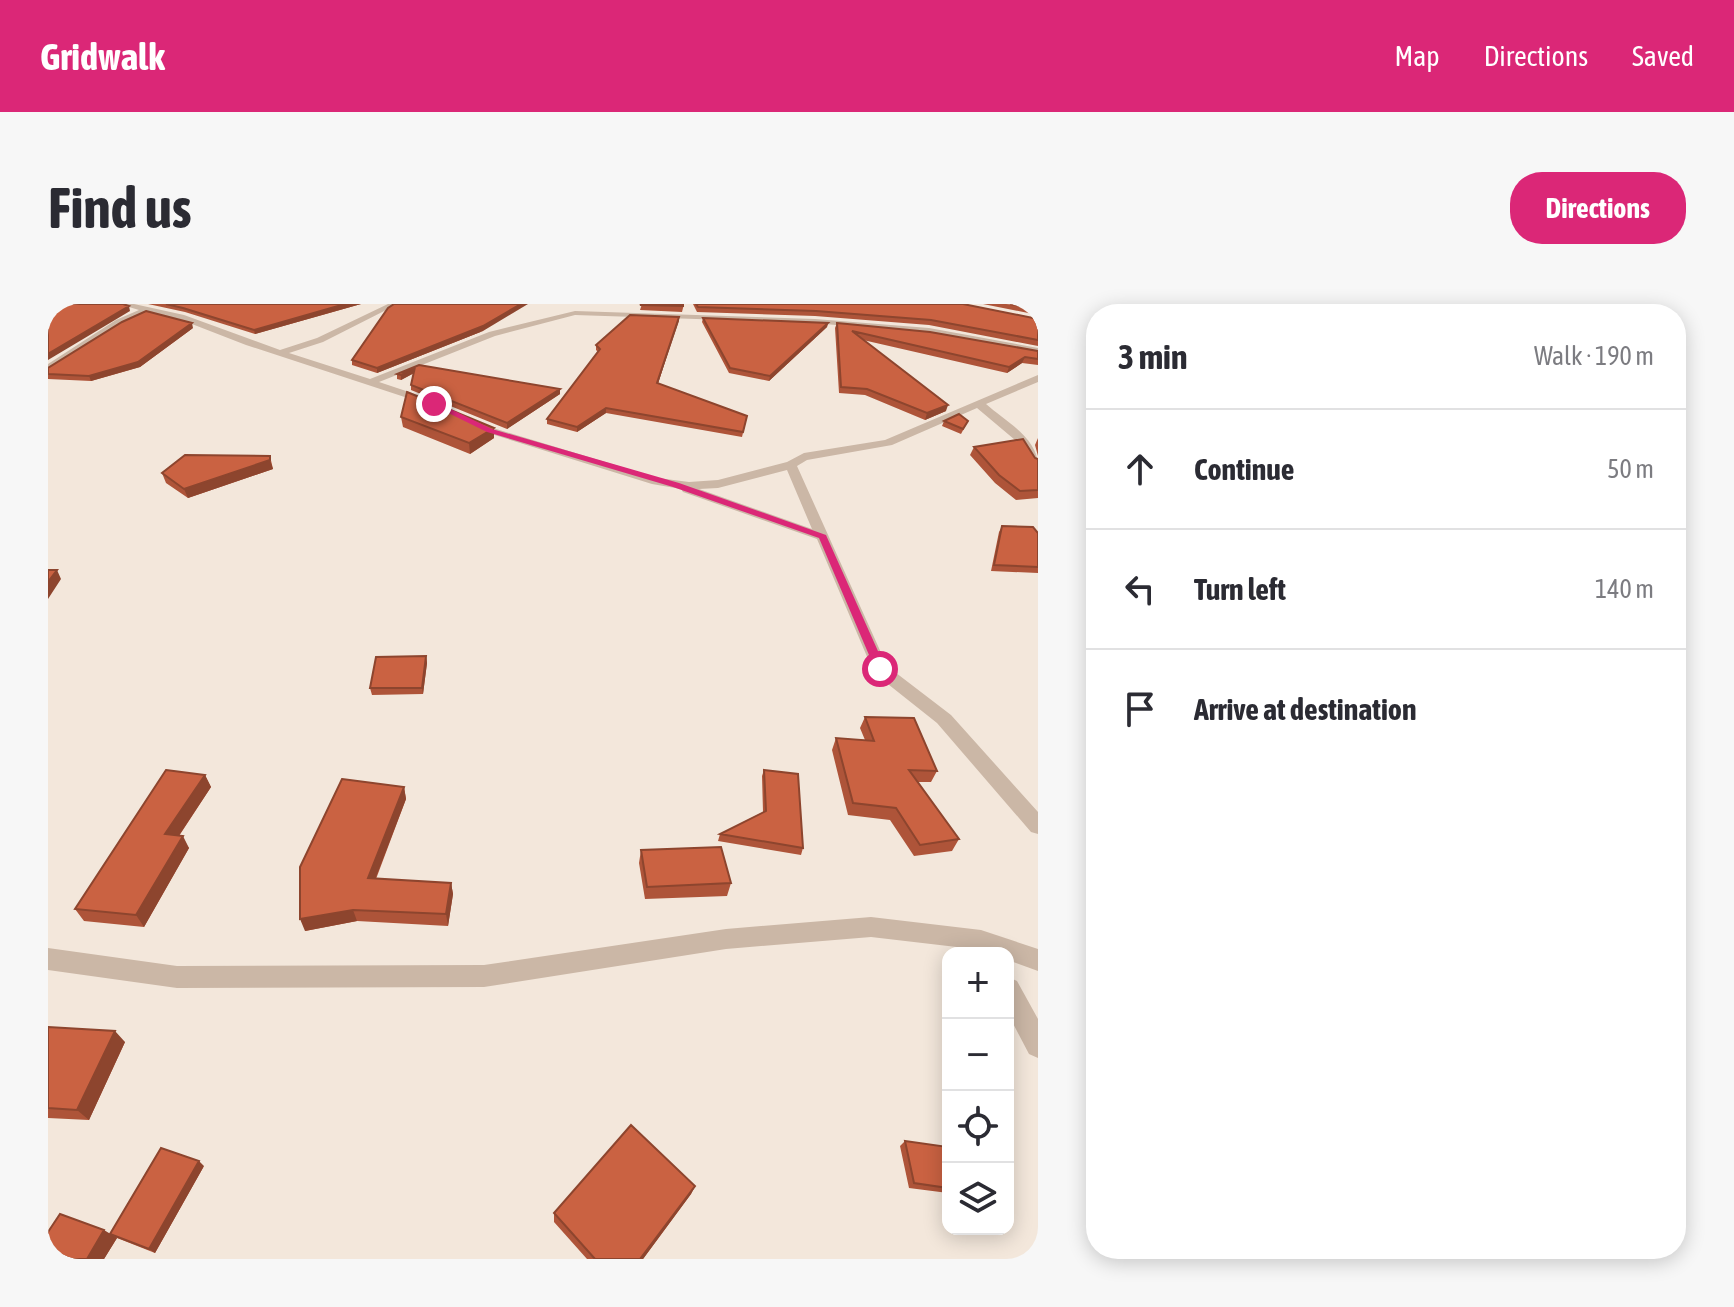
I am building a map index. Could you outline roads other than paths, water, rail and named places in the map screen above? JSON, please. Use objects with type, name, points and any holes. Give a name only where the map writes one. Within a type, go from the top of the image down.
[{"type":"street","points":[[123,304],[181,317],[448,410]]},
{"type":"street","points":[[48,368],[119,322],[163,304]]},
{"type":"street","points":[[280,353],[353,326],[394,304]]},
{"type":"street","points":[[369,383],[492,334],[561,315],[663,314],[862,325],[956,335],[1038,351]]},
{"type":"street","points":[[852,315],[862,325]]},
{"type":"street","points":[[676,485],[745,479],[791,465],[804,457],[888,443],[1038,378]]},
{"type":"street","points":[[980,405],[1025,443],[1038,462]]},
{"type":"street","points":[[462,417],[489,430],[676,485],[823,537]]},
{"type":"street","points":[[791,465],[880,669],[944,719],[1038,826]]},
{"type":"street","points":[[48,959],[177,977],[484,976],[726,939],[871,927],[985,946],[1038,960]]},
{"type":"street","points":[[1014,1000],[1038,1045]]}]
